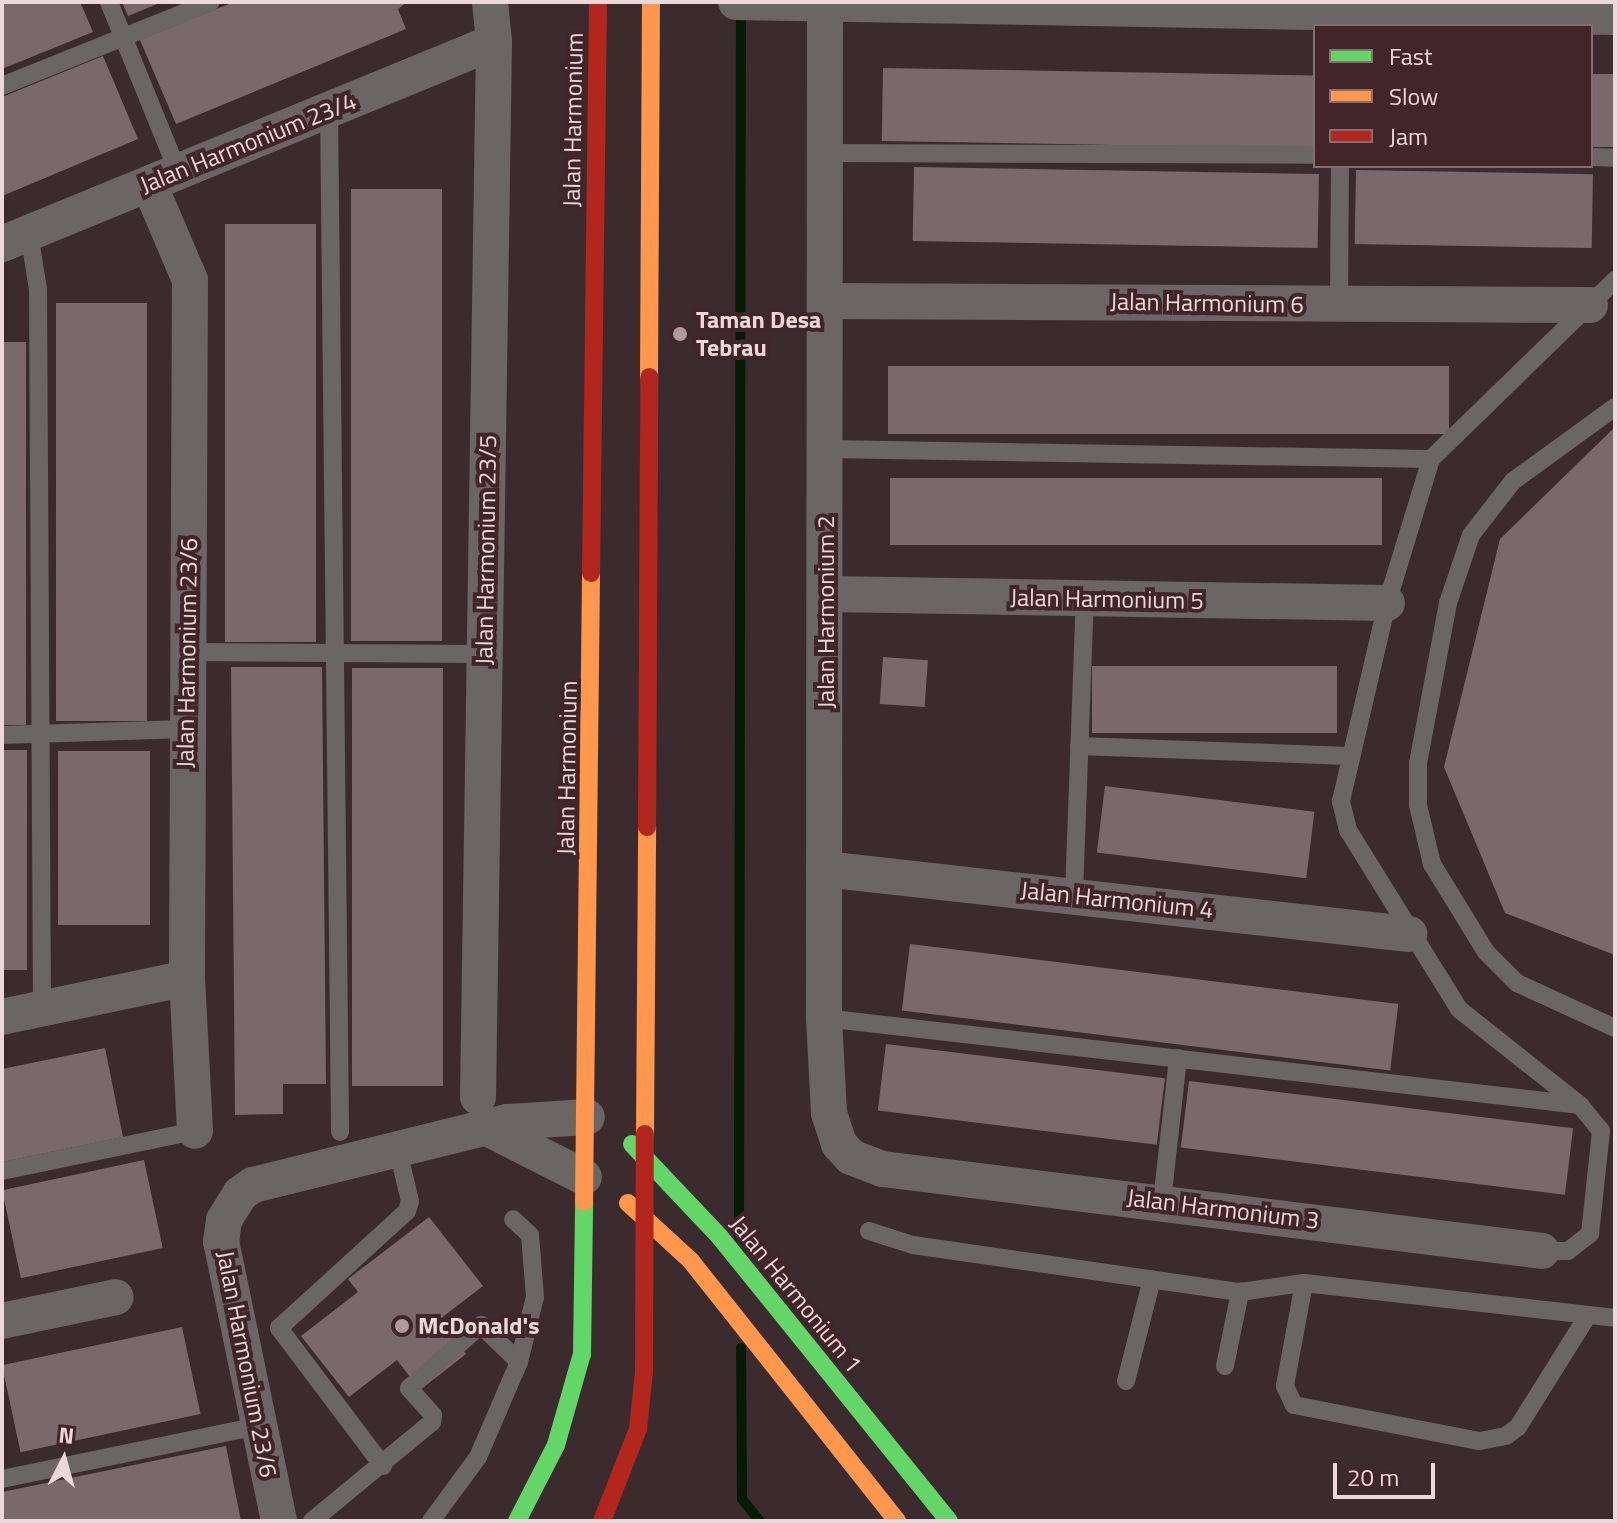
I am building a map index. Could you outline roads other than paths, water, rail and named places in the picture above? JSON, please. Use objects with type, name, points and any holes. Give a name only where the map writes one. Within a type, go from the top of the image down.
[{"type":"main road","name":"Jalan Harmonium","points":[[517,1521],[556,1445],[582,1354],[598,2]]},
{"type":"main road","points":[[602,1521],[638,1429],[644,1358],[642,1212],[651,2]]},
{"type":"main road","name":"Jalan Harmonium 1","points":[[587,1117],[643,1151],[759,1286],[949,1521]]},
{"type":"main road","points":[[584,1177],[642,1212],[721,1299],[897,1521]]},
{"type":"street","name":"Jalan Harmonium 23/5","points":[[485,1114],[484,654],[494,42],[490,2]]},
{"type":"street","points":[[736,2],[1342,21],[1615,17]]},
{"type":"street","name":"Jalan Harmonium 2","points":[[825,5],[827,594],[824,1018],[829,1113],[839,1144],[866,1165],[903,1171]]},
{"type":"street","name":"Jalan Harmonium 23/4","points":[[16,239],[494,42]]},
{"type":"street","name":"Jalan Harmonium 23/6","points":[[164,178],[190,280],[187,978],[195,1131]]},
{"type":"street","name":"Jalan Harmonium 6","points":[[825,301],[1339,304],[1602,293]]},
{"type":"street","name":"Jalan Harmonium 5","points":[[827,594],[1387,603]]},
{"type":"street","name":"Jalan Harmonium 4","points":[[824,869],[1074,894],[1409,934]]},
{"type":"street","points":[[2,1017],[187,978]]},
{"type":"street","points":[[485,1114],[584,1177]]},
{"type":"street","points":[[398,1151],[485,1114],[507,1122],[587,1117]]},
{"type":"street","name":"Jalan Harmonium 23/6","points":[[279,1521],[221,1242],[230,1207],[253,1185],[398,1151]]},
{"type":"street","name":"Jalan Harmonium 3","points":[[903,1171],[1162,1201],[1542,1251]]},
{"type":"street","points":[[2,1321],[116,1297]]},
{"type":"lane","points":[[109,2],[123,37],[164,178]]},
{"type":"lane","points":[[2,86],[211,2]]},
{"type":"lane","points":[[329,110],[340,1132]]},
{"type":"lane","points":[[826,153],[1313,155]]},
{"type":"lane","points":[[1593,157],[1615,158]]},
{"type":"lane","points":[[1339,304],[1340,168]]},
{"type":"lane","points":[[16,239],[38,289],[44,734],[42,1008]]},
{"type":"lane","points":[[1542,1251],[1581,1245],[1595,1221],[1603,1138],[1598,1124],[1580,1105],[1470,1020],[1409,934],[1344,821],[1341,801],[1387,603],[1431,459],[1602,293]]},
{"type":"lane","points":[[1615,407],[1513,481],[1471,535],[1448,603],[1418,763],[1418,805],[1432,864],[1486,952],[1536,995],[1615,1028]]},
{"type":"lane","points":[[827,449],[1431,459]]},
{"type":"lane","points":[[1074,894],[1085,600]]},
{"type":"lane","points":[[188,652],[484,654]]},
{"type":"lane","points":[[2,735],[186,729]]},
{"type":"lane","points":[[1079,746],[1349,756]]},
{"type":"lane","points":[[824,1018],[1580,1105]]},
{"type":"lane","points":[[1162,1201],[1178,1058]]},
{"type":"lane","points":[[2,1171],[195,1131]]},
{"type":"lane","points":[[383,1466],[279,1328],[407,1211],[410,1201],[398,1151]]},
{"type":"lane","points":[[431,1521],[478,1457],[519,1362],[535,1297],[530,1235],[513,1219]]},
{"type":"lane","points":[[869,1231],[913,1245],[1240,1292],[1304,1283],[1586,1318],[1615,1318]]},
{"type":"lane","points":[[1126,1381],[1152,1279]]},
{"type":"lane","points":[[1304,1283],[1285,1386],[1294,1405],[1480,1441],[1495,1440],[1518,1427],[1586,1318]]},
{"type":"lane","points":[[1225,1366],[1240,1292]]},
{"type":"lane","points":[[312,1521],[338,1513],[383,1466],[432,1422],[433,1415],[409,1388],[481,1325],[519,1362]]},
{"type":"lane","points":[[2,1479],[259,1426]]},
{"type":"waterway","points":[[739,1236],[741,8]]},
{"type":"waterway","points":[[741,1348],[742,1499],[760,1521]]},
{"type":"place","name":"Taman Desa Tebrau","points":[[680,334]]},
{"type":"place","name":"McDonald's","points":[[402,1326]]}]
